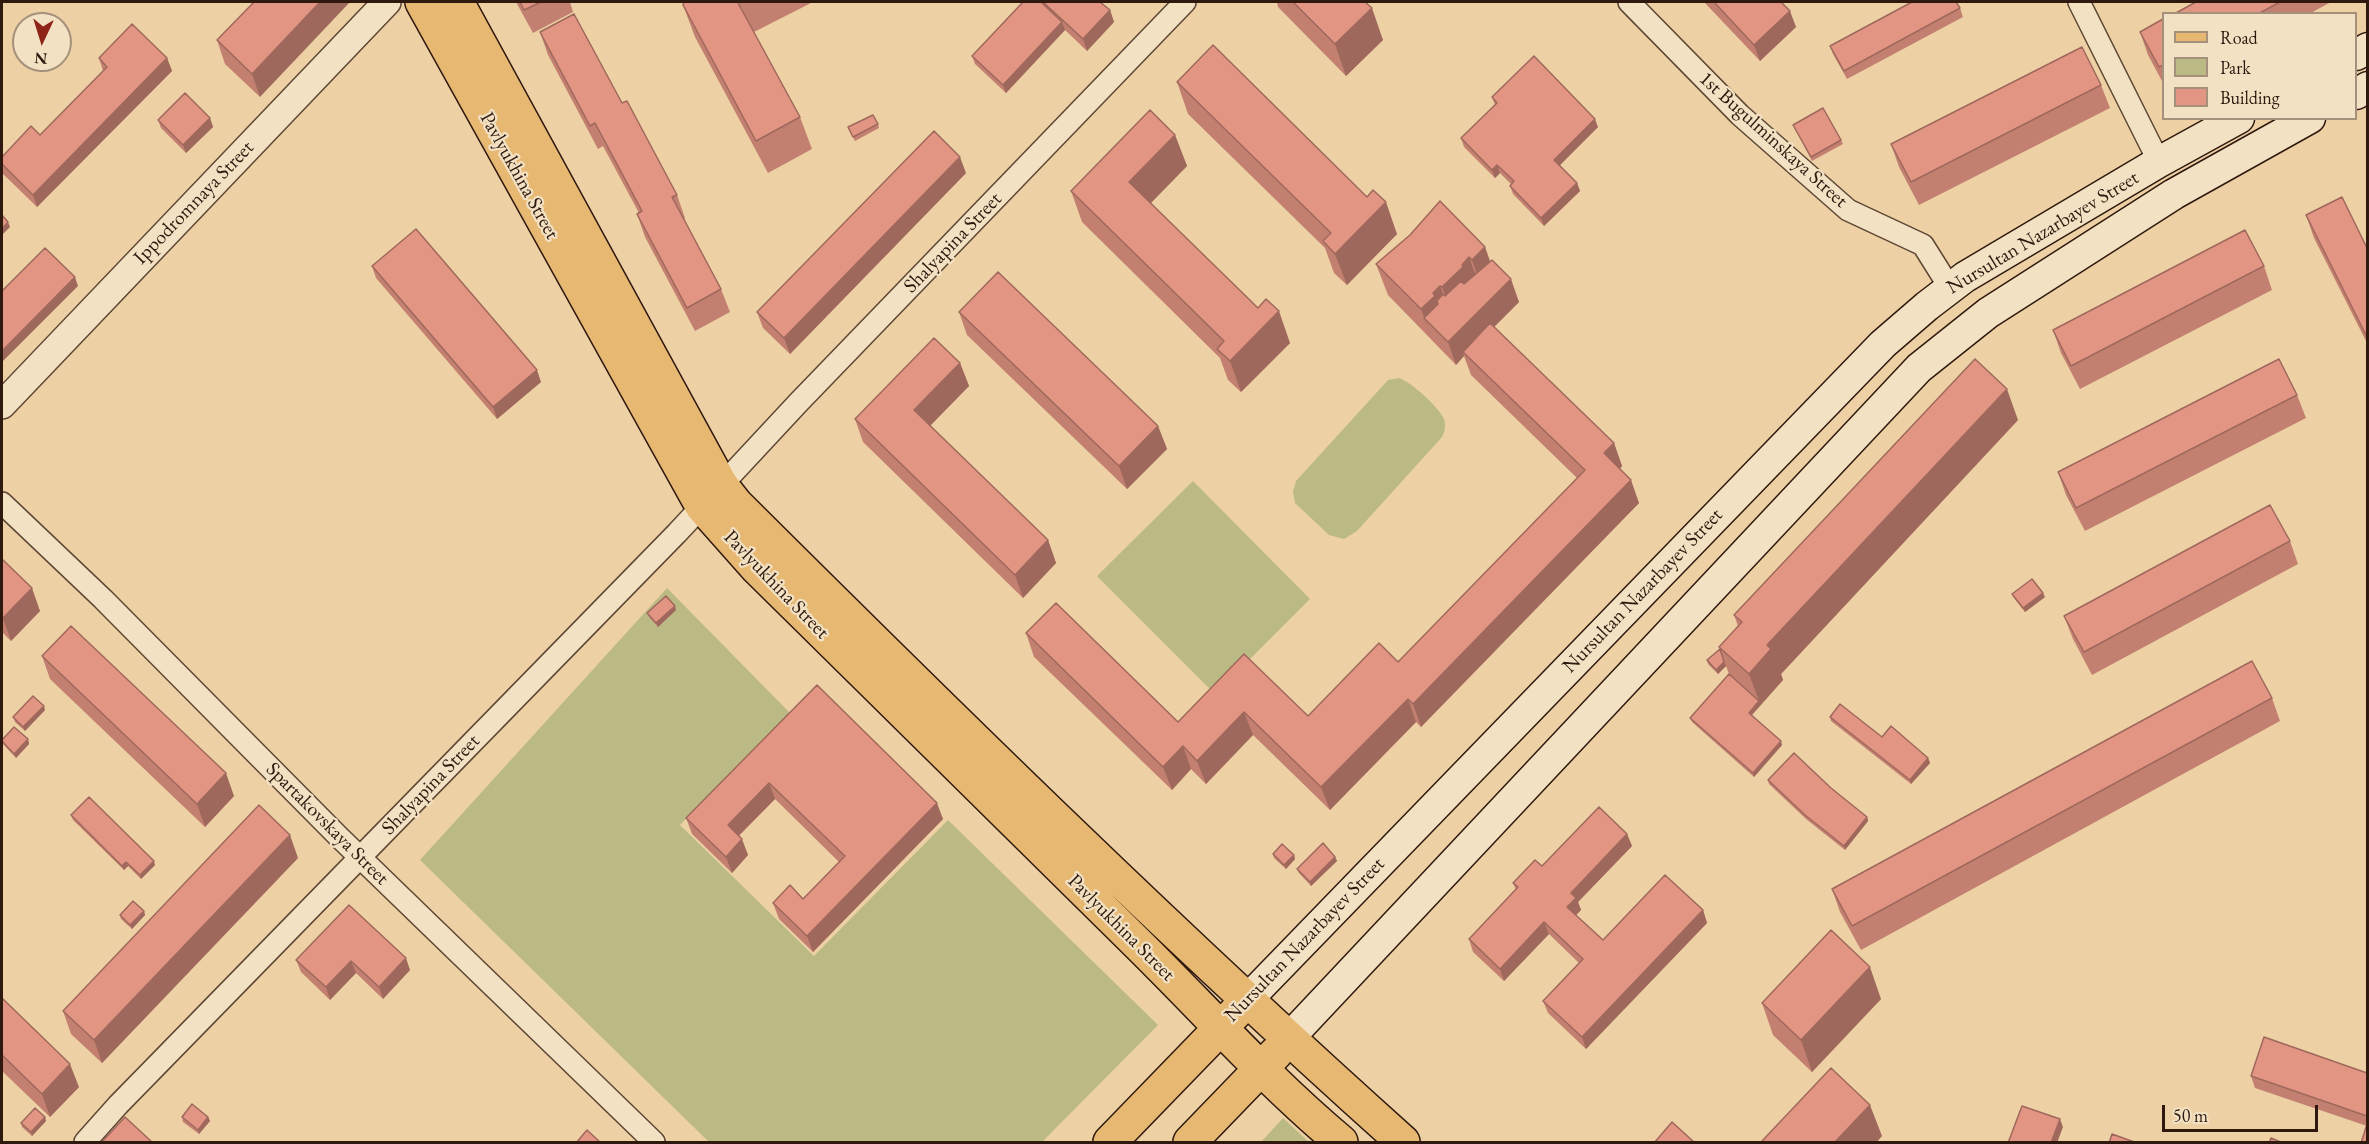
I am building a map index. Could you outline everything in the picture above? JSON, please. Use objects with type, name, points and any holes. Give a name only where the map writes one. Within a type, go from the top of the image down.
[{"type":"main road","name":"Pavlyukhina Street","points":[[422,2],[757,568],[1179,985],[1261,1070],[1301,1109],[1341,1143]]},
{"type":"main road","name":"Pavlyukhina Street","points":[[457,2],[712,495],[736,504],[938,705],[1246,1001],[1403,1143]]},
{"type":"main road","name":"Nursultan Nazarbayev Street","points":[[1110,1143],[1882,344],[1965,277],[2159,162],[2235,120]]},
{"type":"main road","name":"Nursultan Nazarbayev Street","points":[[1190,1143],[1919,368],[1988,313],[2154,206],[2306,120]]},
{"type":"street","name":"Ippodromnaya Street","points":[[2,405],[387,2]]},
{"type":"street","name":"Shalyapina Street","points":[[85,1143],[118,1105],[712,495],[1185,2]]},
{"type":"street","name":"1st Bugulminskaya Street","points":[[1629,2],[1740,115],[1848,210],[1923,245],[1950,288]]},
{"type":"street","points":[[2079,2],[2159,162]]},
{"type":"street","name":"Spartakovskaya Street","points":[[2,503],[103,599],[360,857],[654,1143]]},
{"type":"green space","points":[[1399,378],[1417,389],[1441,414],[1445,424],[1443,435],[1357,531],[1344,539],[1329,535],[1295,503],[1293,492],[1296,481],[1388,380]]},
{"type":"green space","points":[[1193,481],[1310,599],[1215,694],[1097,576]]},
{"type":"green space","points":[[667,588],[790,713],[680,825],[814,956],[948,820],[1158,1025],[1042,1142],[709,1142],[420,860]]},
{"type":"green space","points":[[1283,1118],[1309,1142],[1261,1142]]},
{"type":"building","points":[[254,2],[320,2],[252,74],[217,40]]},
{"type":"building","points":[[520,2],[541,2],[524,10]]},
{"type":"building","points":[[684,2],[740,2],[738,3],[800,117],[756,141],[683,5]]},
{"type":"building","points":[[1023,2],[1041,2],[1062,22],[1003,85],[972,56]]},
{"type":"building","points":[[1043,2],[1100,2],[1110,10],[1083,39]]},
{"type":"building","points":[[1293,2],[1365,2],[1372,8],[1335,44]]},
{"type":"building","points":[[1714,2],[1781,2],[1790,11],[1754,45]]},
{"type":"building","points":[[1912,2],[1956,2],[1960,8],[1844,71],[1830,46]]},
{"type":"building","points":[[2196,2],[2280,2],[2262,12],[2178,12]]},
{"type":"building","points":[[574,14],[622,103],[627,101],[677,195],[672,197],[721,289],[687,308],[637,214],[642,211],[595,123],[590,126],[540,32]]},
{"type":"building","points":[[2162,20],[2162,66],[2159,67],[2140,32]]},
{"type":"building","points":[[132,24],[167,58],[33,195],[2,164],[2,157],[31,126],[40,135],[107,67],[99,58]]},
{"type":"building","points":[[1213,45],[1367,197],[1373,190],[1386,202],[1335,254],[1323,241],[1331,233],[1177,82]]},
{"type":"building","points":[[2082,47],[2101,85],[1911,182],[1891,144]]},
{"type":"building","points":[[1534,56],[1595,119],[1554,160],[1577,183],[1541,218],[1510,186],[1514,181],[1497,165],[1492,170],[1461,138],[1497,103],[1492,97]]},
{"type":"building","points":[[185,93],[210,118],[183,145],[158,120]]},
{"type":"building","points":[[1823,108],[1841,140],[1811,157],[1793,125]]},
{"type":"building","points":[[1150,110],[1175,135],[1129,182],[1258,308],[1266,299],[1279,311],[1230,361],[1217,349],[1224,341],[1071,191]]},
{"type":"building","points":[[873,115],[878,124],[853,137],[848,127]]},
{"type":"building","points":[[934,131],[960,157],[784,338],[757,312]]},
{"type":"building","points":[[2342,197],[2367,248],[2367,337],[2306,215]]},
{"type":"building","points":[[1440,201],[1485,247],[1472,260],[1469,257],[1462,265],[1463,267],[1433,293],[1435,296],[1421,309],[1376,264],[1410,235]]},
{"type":"building","points":[[2,215],[8,222],[2,229]]},
{"type":"building","points":[[416,229],[537,370],[493,407],[372,266]]},
{"type":"building","points":[[2245,230],[2264,266],[2071,366],[2053,330]]},
{"type":"building","points":[[45,248],[75,277],[2,351],[2,291]]},
{"type":"building","points":[[1492,260],[1511,279],[1448,342],[1424,318],[1438,304],[1437,301],[1443,294],[1445,296],[1461,281],[1464,284]]},
{"type":"building","points":[[998,272],[1158,426],[1119,466],[959,312]]},
{"type":"building","points":[[1490,323],[1614,443],[1604,453],[1631,480],[1413,704],[1408,699],[1321,787],[1244,712],[1197,761],[1183,746],[1163,767],[1026,633],[1056,603],[1178,722],[1244,654],[1308,716],[1379,643],[1398,662],[1585,470],[1463,352]]},
{"type":"building","points":[[934,338],[960,363],[914,410],[1048,540],[1015,575],[855,419]]},
{"type":"building","points":[[1975,359],[2007,389],[1767,645],[1771,649],[1749,674],[1719,647],[1742,622],[1734,615]]},
{"type":"building","points":[[2279,359],[2297,395],[2076,508],[2058,472]]},
{"type":"building","points":[[2270,505],[2290,541],[2084,652],[2064,616]]},
{"type":"building","points":[[2,559],[32,588],[3,618],[2,617]]},
{"type":"building","points":[[2032,579],[2043,593],[2023,608],[2012,594]]},
{"type":"building","points":[[666,596],[675,606],[656,623],[647,613]]},
{"type":"building","points":[[71,626],[226,773],[197,804],[42,656]]},
{"type":"building","points":[[1720,649],[1724,662],[1716,670],[1707,660]]},
{"type":"building","points":[[2252,661],[2272,698],[1852,926],[1832,889]]},
{"type":"building","points":[[1729,674],[1759,701],[1749,713],[1781,741],[1753,773],[1690,718]]},
{"type":"building","points":[[817,685],[937,803],[807,936],[773,903],[790,885],[803,899],[845,856],[769,783],[728,825],[742,839],[726,857],[686,818]]},
{"type":"building","points":[[33,696],[44,706],[23,727],[13,717]]},
{"type":"building","points":[[1840,704],[1882,737],[1891,726],[1928,758],[1910,780],[1830,717]]},
{"type":"building","points":[[14,727],[28,739],[14,754],[2,740]]},
{"type":"building","points":[[1794,753],[1831,788],[1867,817],[1844,846],[1805,815],[1768,780]]},
{"type":"building","points":[[89,797],[154,861],[140,875],[126,862],[122,866],[71,815]]},
{"type":"building","points":[[259,805],[290,835],[94,1040],[63,1011]]},
{"type":"building","points":[[1599,807],[1627,834],[1571,893],[1576,898],[1567,907],[1603,940],[1665,875],[1703,910],[1582,1037],[1543,1001],[1583,959],[1544,922],[1500,969],[1469,939],[1518,887],[1513,883],[1535,860],[1542,866]]},
{"type":"building","points":[[1323,843],[1335,857],[1310,882],[1297,869]]},
{"type":"building","points":[[1282,844],[1294,855],[1284,865],[1273,854]]},
{"type":"building","points":[[133,901],[144,911],[130,925],[120,915]]},
{"type":"building","points":[[349,905],[406,958],[379,987],[351,961],[326,987],[296,960]]},
{"type":"building","points":[[1831,930],[1870,967],[1801,1040],[1762,1003]]},
{"type":"building","points":[[2,998],[70,1064],[42,1094],[2,1055]]},
{"type":"building","points":[[2264,1037],[2367,1073],[2367,1116],[2251,1076]]},
{"type":"building","points":[[1831,1068],[1870,1105],[1834,1143],[1763,1143],[1762,1141]]},
{"type":"building","points":[[192,1104],[208,1117],[198,1130],[182,1117]]},
{"type":"building","points":[[2022,1106],[2060,1119],[2051,1143],[2008,1143]]},
{"type":"building","points":[[35,1108],[45,1117],[31,1132],[21,1123]]},
{"type":"building","points":[[125,1117],[153,1143],[101,1143]]},
{"type":"building","points":[[1672,1122],[1695,1143],[1654,1143]]},
{"type":"building","points":[[2367,1124],[2367,1143],[2361,1143]]},
{"type":"building","points":[[587,1130],[601,1143],[576,1143]]},
{"type":"building","points":[[2112,1134],[2137,1143],[2109,1143]]},
{"type":"building","points":[[2271,1138],[2283,1143],[2269,1143]]}]
